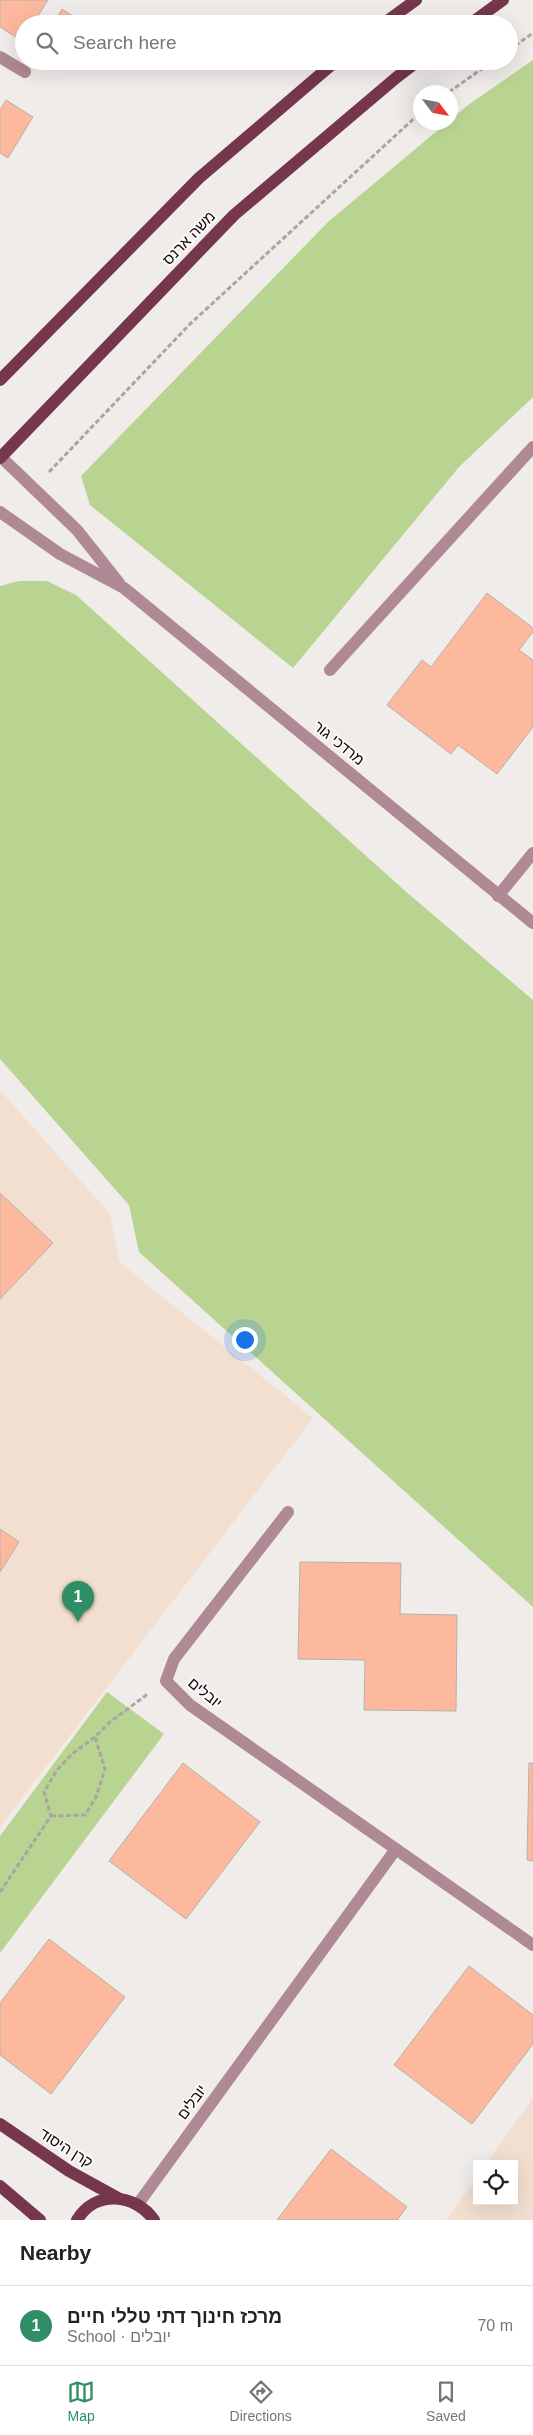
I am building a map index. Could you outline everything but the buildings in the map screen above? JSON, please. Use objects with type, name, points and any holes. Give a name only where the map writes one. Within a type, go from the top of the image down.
[{"type":"main road","points":[[395,15],[416,0]]},
{"type":"main road","points":[[482,15],[503,0]]},
{"type":"main road","points":[[0,380],[199,178],[325,70]]},
{"type":"main road","name":"משה ארנס","points":[[0,457],[234,214],[406,70]]},
{"type":"main road","name":"קרן היסוד","points":[[0,2124],[61,2166],[118,2198],[138,2204]]},
{"type":"main road","points":[[0,2186],[40,2220]]},
{"type":"main road","points":[[77,2220],[86,2208],[96,2202],[118,2198]]},
{"type":"main road","points":[[138,2204],[154,2220]]},
{"type":"street","points":[[0,57],[15,66]]},
{"type":"street","points":[[330,670],[533,447]]},
{"type":"street","name":"מרדכי גור","points":[[0,457],[77,530],[124,588]]},
{"type":"street","name":"מרדכי גור","points":[[0,512],[60,554],[124,588],[533,923]]},
{"type":"street","points":[[498,896],[533,853]]},
{"type":"street","name":"יובלים","points":[[288,1512],[174,1659],[166,1681],[190,1705],[533,1945]]},
{"type":"street","name":"יובלים","points":[[138,2204],[396,1849]]},
{"type":"path","points":[[518,44],[533,33]]},
{"type":"path","points":[[458,86],[480,70]]},
{"type":"path","points":[[33,488],[190,324],[413,119]]},
{"type":"path","points":[[51,1816],[44,1792],[57,1770],[72,1754],[95,1737],[110,1722],[166,1681]]},
{"type":"path","points":[[51,1816],[85,1815],[96,1797],[105,1769],[95,1737]]},
{"type":"path","points":[[0,1892],[51,1816]]},
{"type":"shaded area","points":[[0,1090],[110,1214],[119,1262],[313,1418],[0,1827]]},
{"type":"shaded area","points":[[533,2098],[533,2220],[446,2220],[473,2183],[473,2205],[518,2205],[518,2160],[489,2160]]},
{"type":"green space","points":[[533,60],[533,397],[459,467],[293,668],[90,505],[81,476],[328,222],[438,130],[458,130],[458,113]]},
{"type":"green space","points":[[19,581],[47,581],[76,595],[404,890],[533,1000],[533,1607],[139,1252],[129,1205],[0,1059],[0,586]]},
{"type":"green space","points":[[107,1692],[164,1734],[0,1953],[0,1836]]},
{"type":"place","name":"מרכז חינוך דתי טללי חיים","points":[[78,1622]]}]
